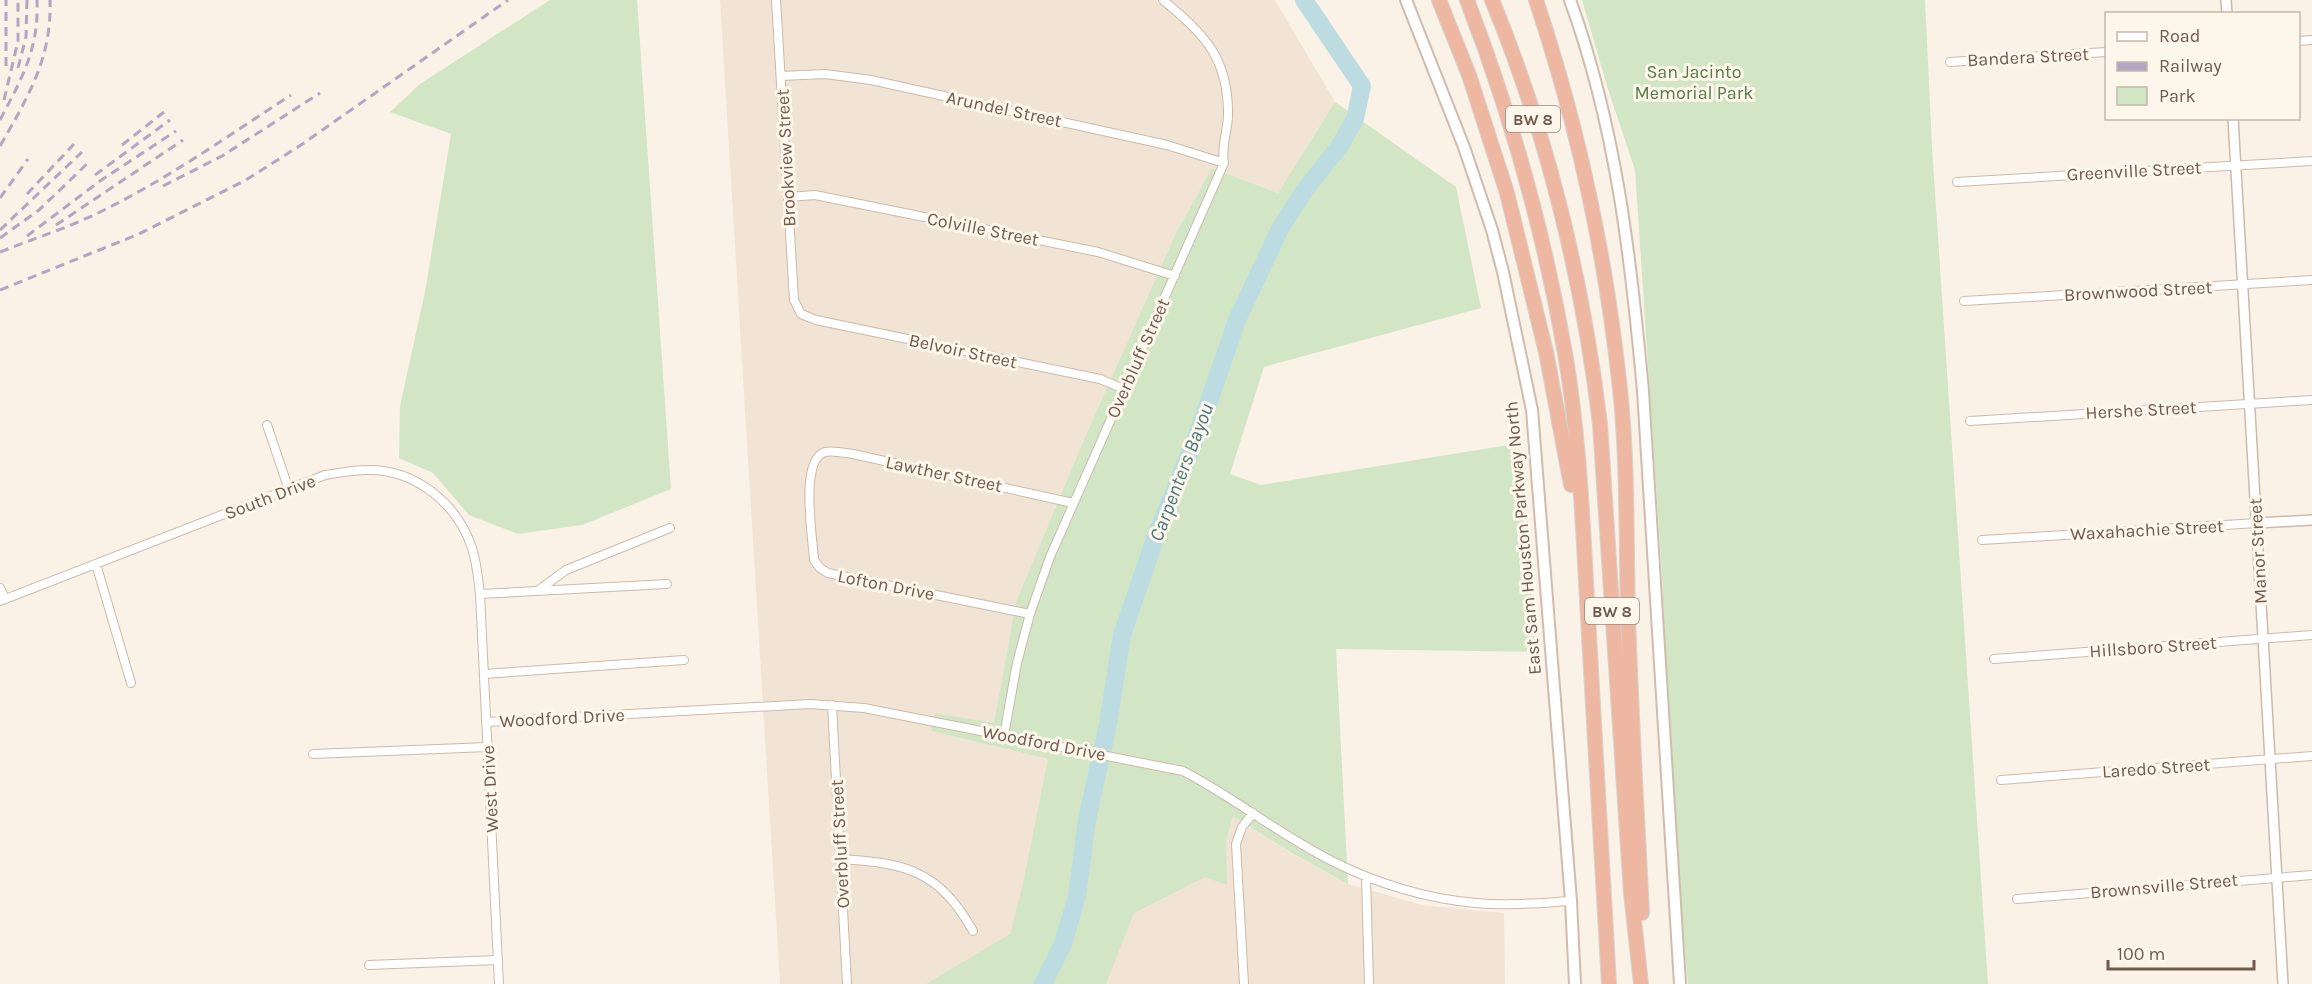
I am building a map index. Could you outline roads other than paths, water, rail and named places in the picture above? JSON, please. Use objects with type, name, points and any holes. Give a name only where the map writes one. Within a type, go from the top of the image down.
[{"type":"highway","name":"BW 8","points":[[1467,0],[1506,110],[1537,223],[1566,355],[1573,414],[1586,585],[1610,984]]},
{"type":"highway","name":"BW 8","points":[[1492,0],[1550,174],[1578,287],[1594,378],[1600,424],[1631,893],[1643,984]]},
{"type":"highway","points":[[1536,0],[1554,59],[1591,206],[1610,313],[1620,392],[1643,984]]},
{"type":"highway","points":[[1440,2],[1469,75],[1507,193],[1526,265],[1561,428],[1586,585]]},
{"type":"main road","name":"East Sam Houston Parkway North","points":[[1406,0],[1464,147],[1492,230],[1532,411],[1571,901],[1575,984]]},
{"type":"main road","name":"BW 8","points":[[1570,0],[1583,36],[1606,124],[1624,219],[1635,303],[1643,391],[1680,984]]},
{"type":"street","name":"Brookview Street","points":[[776,0],[794,300],[801,314]]},
{"type":"street","name":"Overbluff Street","points":[[1004,735],[1017,663],[1030,614],[1050,557],[1224,163],[1222,150],[1227,123],[1227,85],[1207,41],[1191,23],[1163,0]]},
{"type":"street","name":"Bandera Street","points":[[1950,62],[2105,52]]},
{"type":"street","name":"Arundel Street","points":[[781,76],[825,74],[871,80],[1167,145],[1224,163]]},
{"type":"street","name":"Manor Street","points":[[2233,120],[2283,984]]},
{"type":"street","name":"Greenville Street","points":[[1957,182],[2312,161]]},
{"type":"street","name":"Colville Street","points":[[788,197],[815,195],[1098,252],[1175,276]]},
{"type":"street","name":"Brownwood Street","points":[[1964,301],[2312,280]]},
{"type":"street","name":"Belvoir Street","points":[[801,314],[816,320],[1100,379],[1124,389]]},
{"type":"street","name":"Hershe Street","points":[[1970,421],[2312,400]]},
{"type":"street","points":[[267,425],[289,490]]},
{"type":"street","name":"Lawther Street","points":[[816,458],[825,452],[853,454],[1073,503]]},
{"type":"street","name":"Lofton Drive","points":[[816,458],[808,477],[814,560],[820,568],[828,573],[1030,614]]},
{"type":"street","name":"South Drive","points":[[2,600],[325,476],[367,470],[394,474],[424,486],[449,506],[467,535],[476,563],[480,594]]},
{"type":"street","name":"Waxahachie Street","points":[[1982,540],[2312,520]]},
{"type":"street","points":[[539,590],[566,570],[670,528]]},
{"type":"street","points":[[96,564],[131,683]]},
{"type":"street","points":[[480,594],[667,584]]},
{"type":"street","points":[[0,588],[2,600]]},
{"type":"street","name":"West Drive","points":[[480,594],[499,984]]},
{"type":"street","name":"Hillsboro Street","points":[[1994,659],[2312,635]]},
{"type":"street","points":[[484,674],[684,660]]},
{"type":"street","name":"Woodford Drive","points":[[486,722],[810,704],[864,708],[1184,771],[1332,861],[1366,877],[1439,897],[1474,903],[1514,905],[1571,901]]},
{"type":"street","name":"Overbluff Street","points":[[832,705],[847,984]]},
{"type":"street","points":[[313,754],[488,747]]},
{"type":"street","name":"Laredo Street","points":[[2001,780],[2312,756]]},
{"type":"street","points":[[1244,984],[1236,844],[1242,827],[1253,813]]},
{"type":"street","points":[[841,859],[883,863],[918,874],[938,886],[955,902],[973,931]]},
{"type":"street","name":"Brownsville Street","points":[[2017,899],[2312,875]]},
{"type":"street","points":[[1366,877],[1369,984]]},
{"type":"street","points":[[369,965],[498,960]]},
{"type":"waterway","name":"Carpenters Bayou","points":[[1043,984],[1063,944],[1077,896],[1087,820],[1108,724],[1122,635],[1155,539],[1198,433],[1237,320],[1280,229],[1304,191],[1339,147],[1355,119],[1362,86],[1304,0]]},
{"type":"railway","points":[[6,0],[6,66]]},
{"type":"railway","points":[[4,100],[18,41],[18,0]]},
{"type":"railway","points":[[18,68],[26,37],[27,0]]},
{"type":"railway","points":[[0,120],[28,63],[35,34],[37,0]]},
{"type":"railway","points":[[0,146],[29,94],[42,59],[50,21],[50,0]]},
{"type":"railway","points":[[0,290],[139,234],[246,180],[301,145],[508,0]]},
{"type":"railway","points":[[163,186],[222,156],[320,93]]},
{"type":"railway","points":[[0,252],[74,224],[123,200],[196,157],[291,95]]},
{"type":"railway","points":[[122,145],[164,112]]},
{"type":"railway","points":[[95,175],[170,120]]},
{"type":"railway","points":[[27,236],[100,181],[176,131]]},
{"type":"railway","points":[[56,225],[183,140]]},
{"type":"railway","points":[[27,194],[74,144]]},
{"type":"railway","points":[[0,230],[82,152]]},
{"type":"railway","points":[[0,198],[28,159]]},
{"type":"railway","points":[[0,238],[39,210],[90,161]]},
{"type":"park label","name":"San Jacinto Memorial Park","points":[[1694,82]]}]
